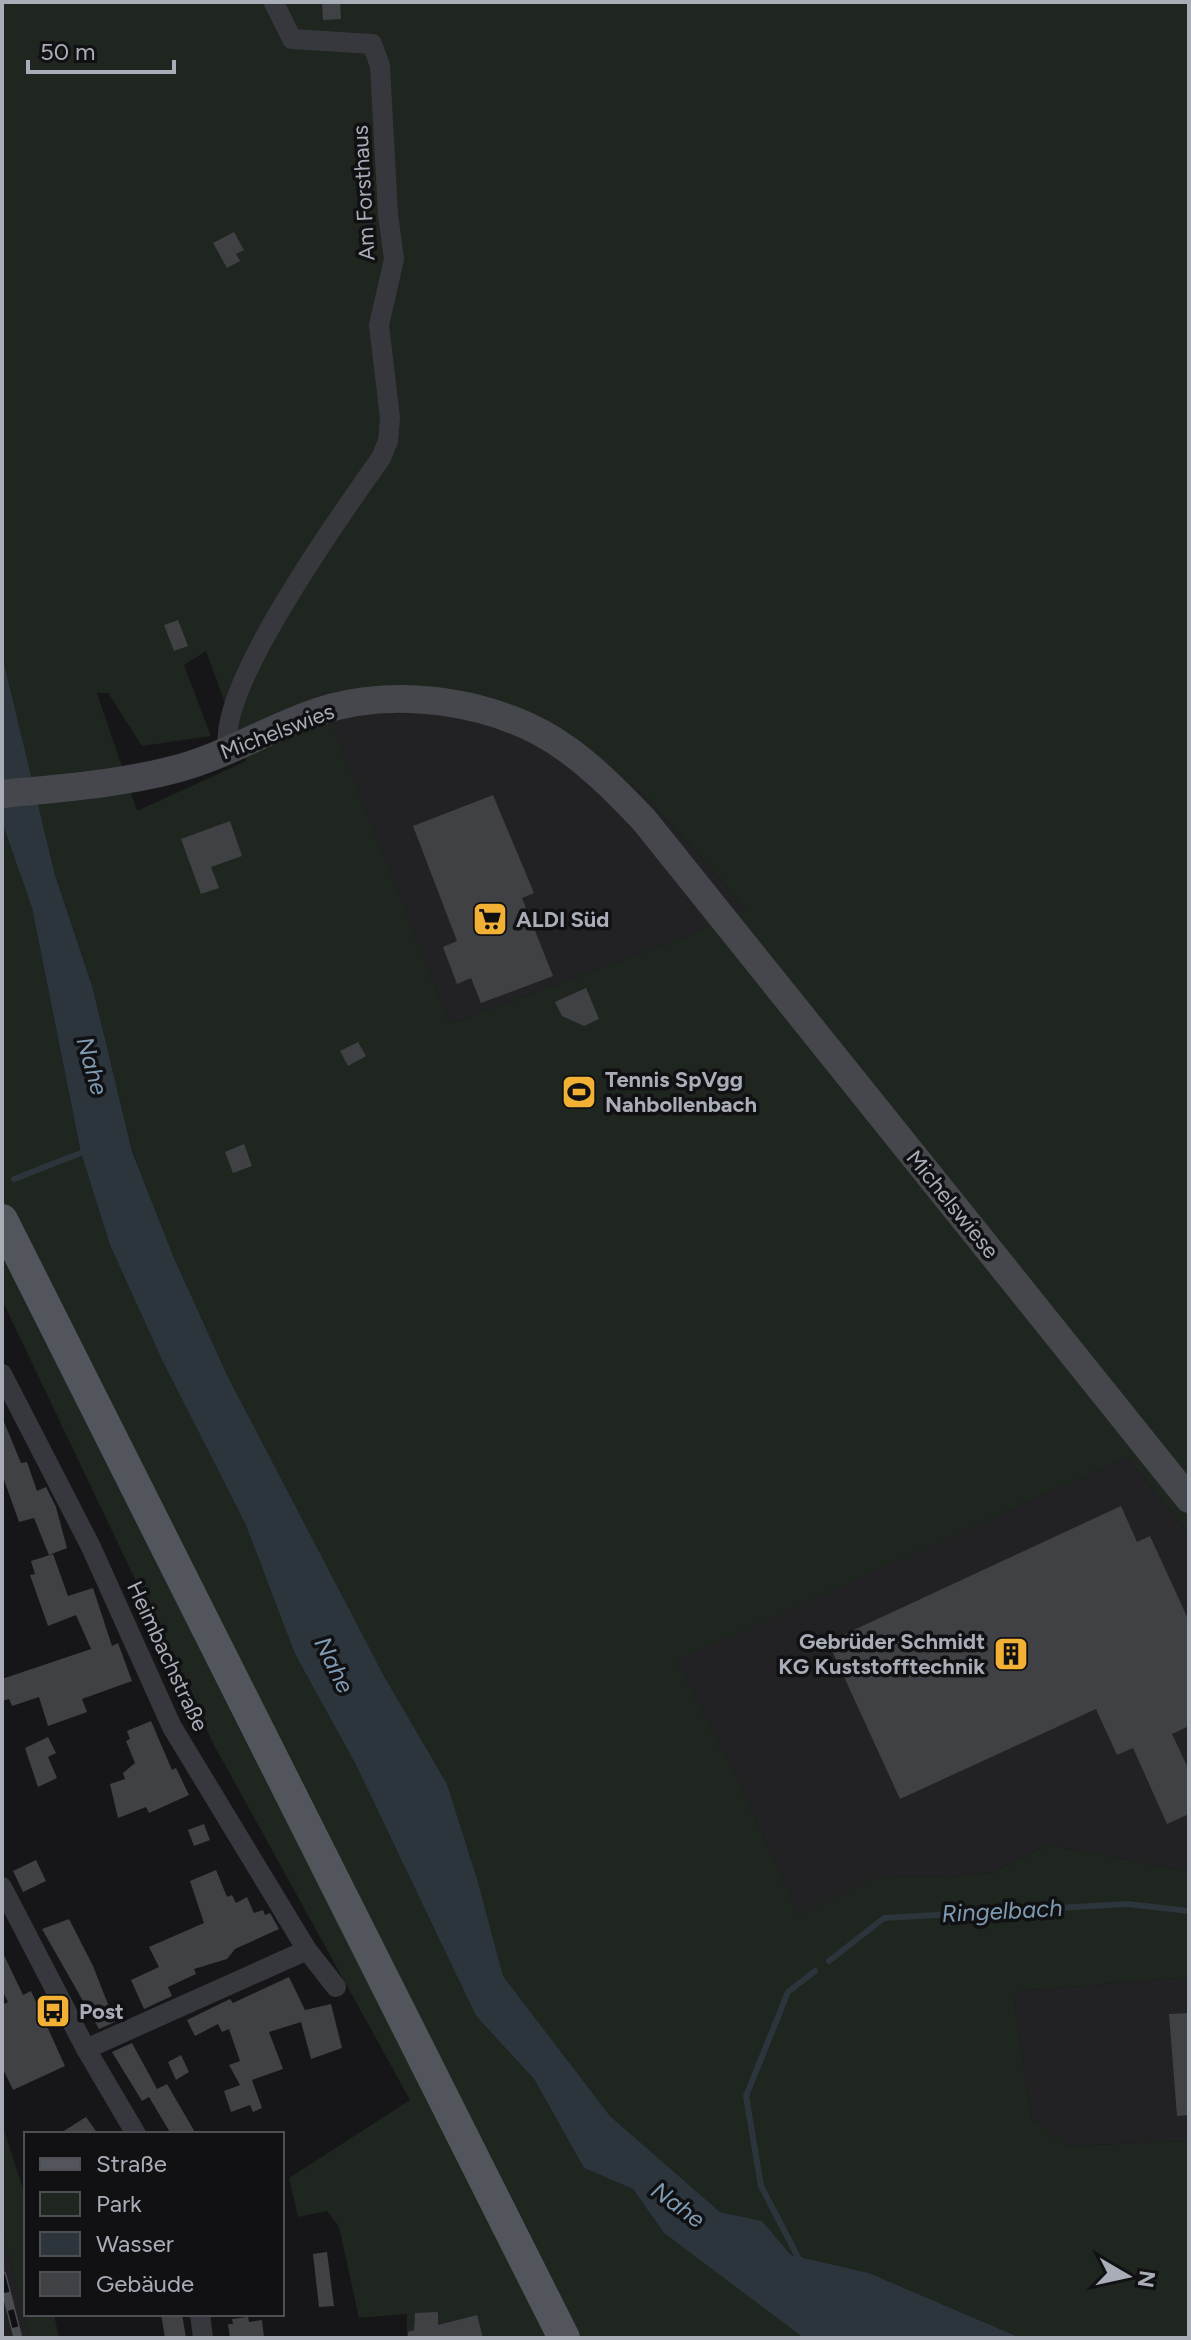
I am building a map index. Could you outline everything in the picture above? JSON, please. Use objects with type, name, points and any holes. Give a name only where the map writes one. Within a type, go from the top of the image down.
[{"type":"main road","points":[[2,1220],[564,2338]]},
{"type":"street","name":"Am Forsthaus","points":[[229,750],[226,737],[229,718],[255,659],[287,600],[381,458],[388,441],[390,418],[379,325],[394,259],[388,214],[380,66],[372,44],[292,39],[274,3]]},
{"type":"street","name":"Michelswies","points":[[2,794],[92,784],[178,769],[320,711],[346,705],[424,701],[499,716],[566,748],[606,781],[644,820],[716,909]]},
{"type":"street","name":"Michelswiese","points":[[716,909],[1189,1499]]},
{"type":"street","name":"Heimbachstraße","points":[[2,1374],[91,1547],[172,1727],[307,1950],[336,1987]]},
{"type":"street","points":[[2,1887],[86,2049],[135,2132]]},
{"type":"street","points":[[86,2049],[307,1950]]},
{"type":"street","points":[[200,2316],[203,2338]]},
{"type":"shaded area","points":[[374,687],[582,744],[647,798],[746,908],[689,935],[450,1024],[319,694]]},
{"type":"shaded area","points":[[1127,1457],[1189,1534],[1189,1871],[1047,1845],[994,1872],[953,1877],[878,1876],[799,1916],[739,1782],[676,1660]]},
{"type":"shaded area","points":[[1189,1977],[1189,2141],[1069,2146],[1031,2118],[1014,1999],[1018,1991]]},
{"type":"shaded area","points":[[2,2227],[30,2338],[2,2338]]},
{"type":"green space","points":[[2,2],[1189,2],[1189,1534],[1127,1457],[677,1661],[739,1782],[799,1915],[878,1876],[953,1877],[994,1872],[1047,1845],[1189,1871],[1189,1977],[1019,1991],[1014,1999],[1031,2118],[1069,2146],[1189,2141],[1189,2338],[1021,2338],[869,2273],[791,2255],[762,2221],[720,2212],[610,2116],[503,1976],[447,1784],[384,1676],[228,1377],[174,1258],[132,1150],[93,989],[55,875],[2,655]],"holes":[[[206,651],[246,761],[137,811],[97,693],[108,693],[142,746],[211,736],[184,665]],[[374,687],[582,744],[647,798],[746,908],[689,935],[450,1024],[320,694]]]},
{"type":"green space","points":[[2,822],[32,908],[81,1153],[110,1245],[162,1360],[245,1523],[295,1654],[356,1765],[476,2016],[534,2079],[584,2168],[633,2189],[664,2233],[805,2338],[407,2338],[407,2314],[359,2318],[339,2227],[327,2211],[298,2217],[289,2178],[410,2100],[214,1745],[2,1300]]},
{"type":"green space","points":[[2,2124],[24,2192],[24,2314],[2,2227]]},
{"type":"green space","points":[[24,2316],[54,2316],[59,2338],[30,2338]]},
{"type":"water","name":"Nahe","points":[[2,655],[55,875],[93,989],[132,1151],[174,1258],[228,1377],[384,1676],[447,1784],[503,1976],[610,2116],[720,2212],[762,2221],[791,2255],[869,2273],[1021,2338],[804,2338],[664,2233],[633,2189],[584,2168],[534,2079],[476,2016],[356,1765],[295,1654],[245,1523],[162,1360],[110,1245],[81,1153],[32,908],[2,822]]},
{"type":"building","points":[[322,2],[340,2],[341,19],[323,20]]},
{"type":"building","points":[[234,232],[244,250],[236,254],[240,261],[227,268],[213,243]]},
{"type":"building","points":[[178,620],[188,646],[174,651],[164,625]]},
{"type":"building","name":"ALDI Süd","points":[[493,795],[534,893],[522,898],[553,976],[481,1003],[471,978],[457,984],[443,947],[457,941],[413,826]]},
{"type":"building","points":[[230,821],[242,856],[211,867],[219,888],[201,894],[181,839]]},
{"type":"building","points":[[586,988],[599,1019],[584,1026],[562,1016],[555,1002]]},
{"type":"building","points":[[358,1042],[366,1056],[348,1066],[340,1051]]},
{"type":"building","points":[[244,1144],[252,1166],[233,1173],[225,1152]]},
{"type":"building","points":[[2,1417],[21,1463],[27,1462],[37,1491],[46,1487],[56,1507],[67,1548],[49,1555],[34,1518],[19,1522],[2,1474]]},
{"type":"building","name":"Gebrüder Schmidt KG Kuststofftechnik","points":[[1121,1506],[1137,1542],[1150,1536],[1189,1621],[1189,1726],[1172,1734],[1189,1770],[1189,1814],[1167,1824],[1133,1748],[1117,1755],[1096,1709],[900,1799],[828,1642]]},
{"type":"building","points":[[53,1554],[68,1596],[93,1588],[112,1646],[118,1643],[132,1681],[82,1699],[87,1712],[48,1726],[39,1697],[12,1706],[9,1699],[2,1701],[2,1679],[91,1649],[76,1615],[48,1626],[30,1575],[35,1574],[31,1561]]},
{"type":"building","points":[[151,1721],[172,1770],[176,1768],[189,1795],[149,1813],[146,1807],[118,1818],[110,1784],[125,1779],[123,1773],[135,1763],[126,1741],[130,1739],[127,1731]]},
{"type":"building","points":[[48,1737],[56,1753],[48,1757],[57,1778],[38,1787],[25,1748]]},
{"type":"building","points":[[204,1824],[210,1840],[194,1846],[188,1830]]},
{"type":"building","points":[[36,1860],[46,1881],[23,1892],[13,1871]]},
{"type":"building","points":[[216,1870],[227,1897],[232,1895],[236,1903],[247,1897],[254,1913],[263,1910],[265,1915],[270,1913],[279,1929],[235,1949],[227,1959],[194,1969],[196,1974],[168,1987],[172,1996],[144,2009],[131,1980],[159,1967],[149,1947],[204,1923],[190,1881]]},
{"type":"building","points":[[69,1919],[93,1966],[115,2022],[99,2029],[42,1929]]},
{"type":"building","points":[[2,1951],[23,1995],[31,1991],[65,2066],[13,2090],[2,2067],[2,2005],[8,2002],[2,1990]]},
{"type":"building","points":[[289,1977],[305,2010],[331,2004],[342,2048],[311,2059],[301,2022],[269,2032],[283,2069],[252,2080],[262,2108],[253,2112],[250,2105],[231,2112],[224,2091],[240,2085],[229,2065],[240,2061],[229,2029],[222,2032],[218,2024],[195,2036],[187,2020],[230,1999],[233,2003]]},
{"type":"building","points":[[1189,2013],[1189,2115],[1177,2116],[1169,2014]]},
{"type":"building","points":[[132,2043],[157,2089],[167,2084],[195,2132],[170,2132],[149,2097],[142,2101],[112,2052]]},
{"type":"building","points":[[181,2055],[189,2072],[176,2080],[168,2062]]},
{"type":"building","points":[[86,2117],[97,2132],[62,2132]]},
{"type":"building","points":[[327,2252],[334,2306],[319,2307],[313,2254]]},
{"type":"building","points":[[438,2312],[438,2325],[477,2315],[483,2338],[408,2338],[408,2332],[414,2330],[415,2313]]},
{"type":"building","points":[[161,2316],[182,2316],[186,2338],[165,2338]]},
{"type":"building","points":[[248,2317],[249,2322],[262,2320],[264,2338],[230,2338],[228,2324],[233,2324],[232,2319]]},
{"type":"waterway","points":[[14,1179],[81,1153]]},
{"type":"waterway","name":"Ringelbach","points":[[829,1961],[884,1918],[1127,1904],[1189,1911]]},
{"type":"waterway","name":"Ringelbach","points":[[801,2263],[761,2186],[746,2096],[788,1992],[815,1971]]},
{"type":"railway","points":[[2,2275],[18,2338]]},
{"type":"place","name":"ALDI Süd","points":[[490,919]]},
{"type":"place","name":"Tennis SpVgg Nahbollenbach","points":[[579,1092]]},
{"type":"place","name":"Gebrüder Schmidt KG Kuststofftechnik","points":[[1011,1654]]},
{"type":"place","name":"Post","points":[[53,2011]]}]
